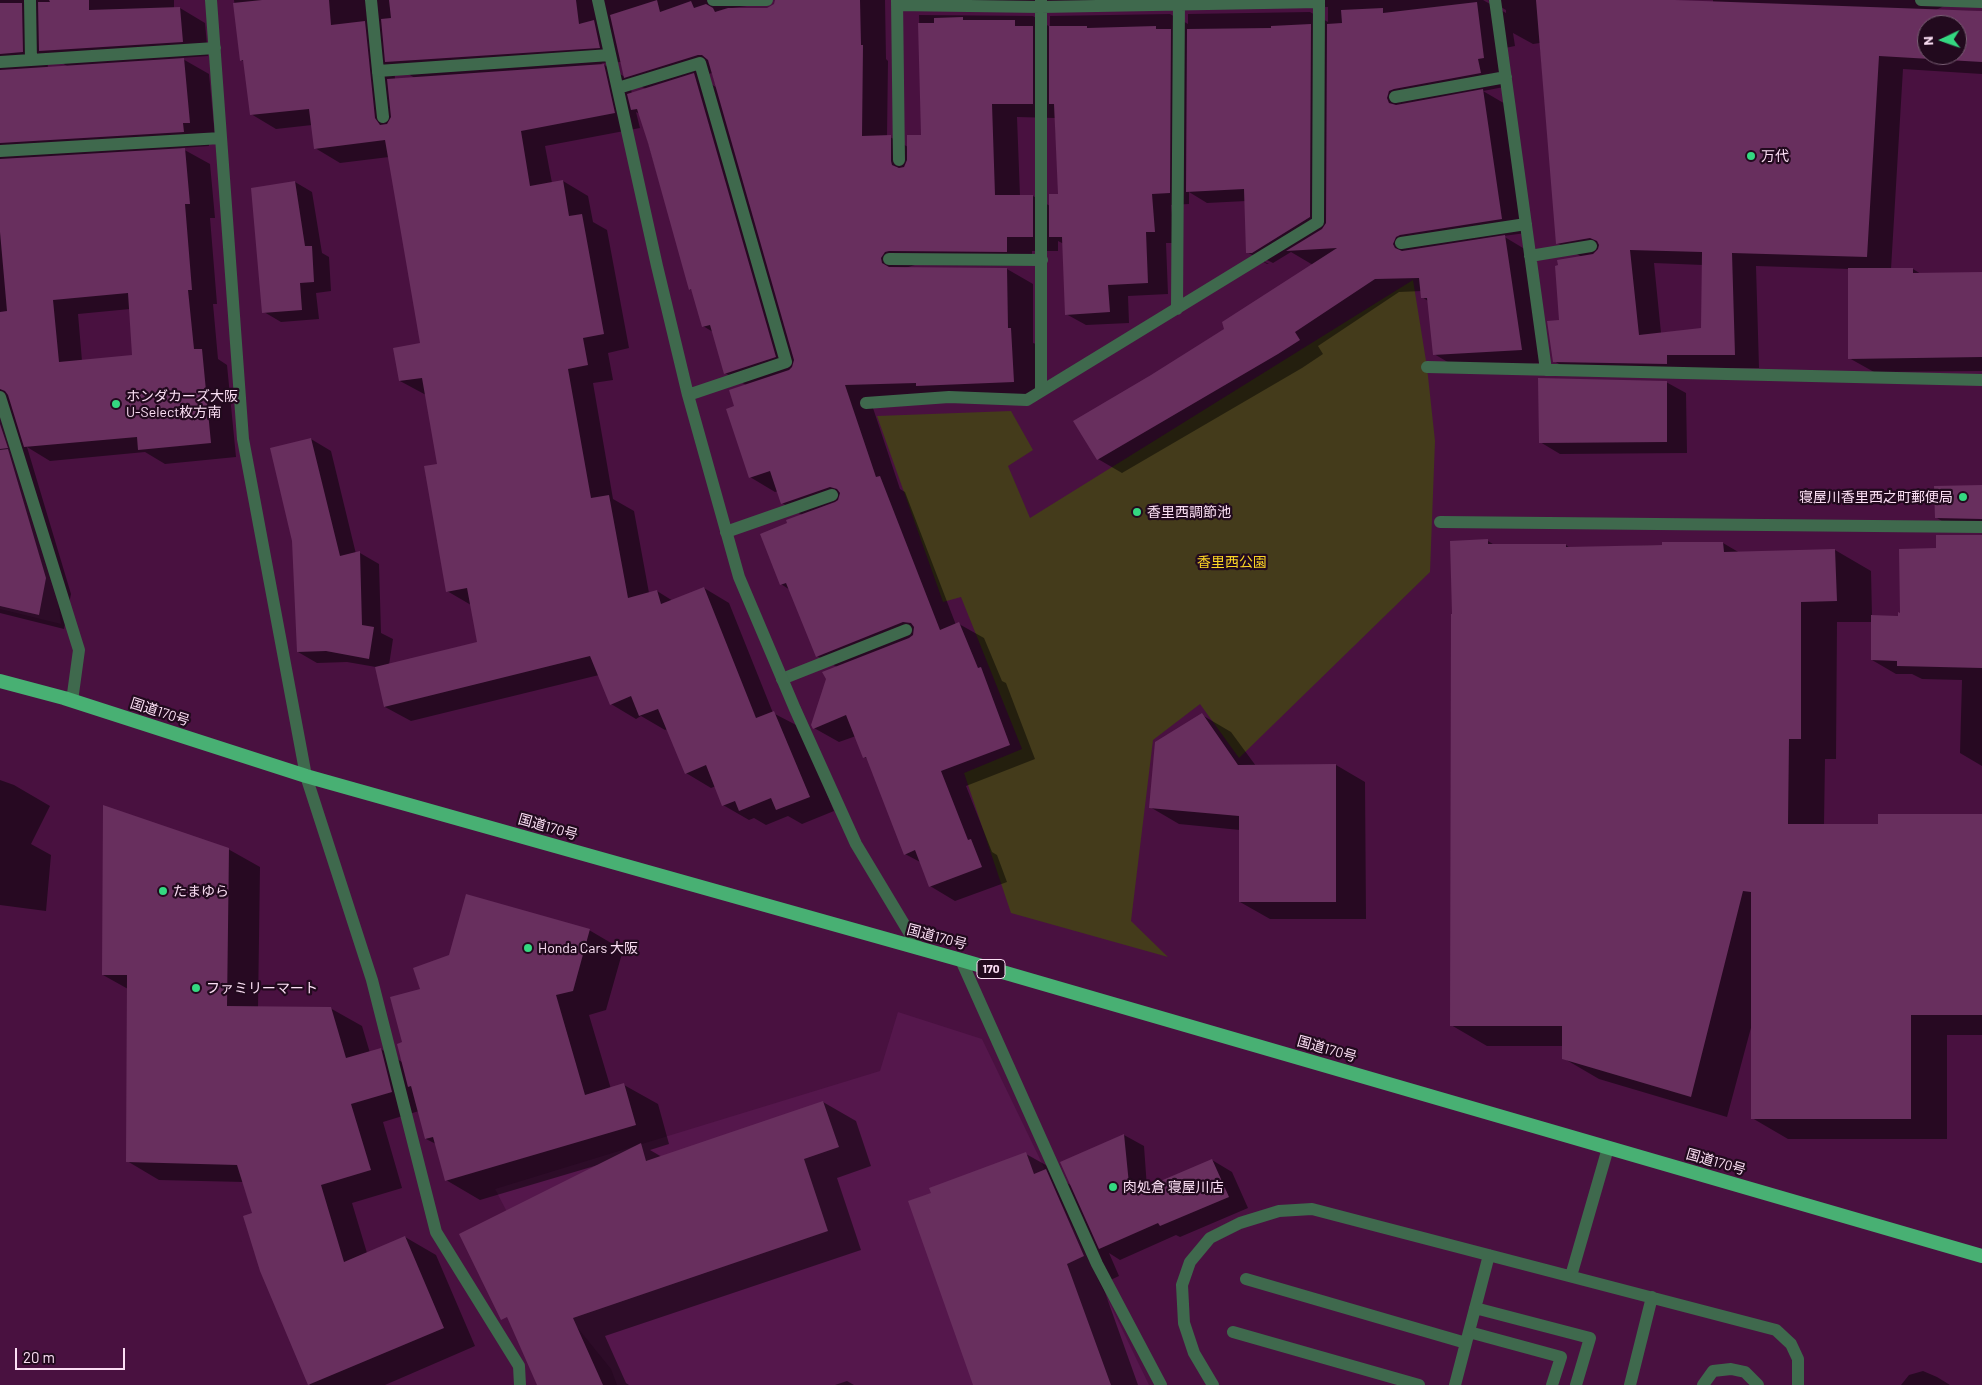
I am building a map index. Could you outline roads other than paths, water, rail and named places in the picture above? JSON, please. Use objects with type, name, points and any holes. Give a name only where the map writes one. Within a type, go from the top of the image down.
[{"type":"highway","name":"国道170号","points":[[0,681],[72,701],[306,776],[961,960],[1982,1256]]},
{"type":"street","points":[[30,0],[32,60]]},
{"type":"street","points":[[211,0],[243,439],[306,776],[372,980],[436,1232],[519,1366],[520,1385]]},
{"type":"street","points":[[371,0],[383,117]]},
{"type":"street","points":[[598,0],[657,266],[688,395],[739,576],[782,679],[856,844],[919,949]]},
{"type":"street","points":[[713,0],[768,0]]},
{"type":"street","points":[[1495,0],[1546,370]]},
{"type":"street","points":[[1921,0],[1982,2]]},
{"type":"street","points":[[866,404],[949,397],[1027,400],[1318,222],[1319,1],[897,3],[899,160]]},
{"type":"street","points":[[1176,309],[1179,2]]},
{"type":"street","points":[[1041,3],[1041,391]]},
{"type":"street","points":[[0,62],[215,48]]},
{"type":"street","points":[[378,71],[610,55]]},
{"type":"street","points":[[618,88],[700,63],[786,362],[688,395]]},
{"type":"street","points":[[1395,97],[1506,77]]},
{"type":"street","points":[[0,151],[221,138]]},
{"type":"street","points":[[1401,243],[1526,224]]},
{"type":"street","points":[[1530,256],[1591,246]]},
{"type":"street","points":[[889,259],[1042,260]]},
{"type":"street","points":[[1427,368],[1982,380]]},
{"type":"street","points":[[0,396],[79,650],[72,701]]},
{"type":"street","points":[[726,532],[832,495]]},
{"type":"street","points":[[1440,522],[1982,527]]},
{"type":"street","points":[[782,679],[906,630]]},
{"type":"street","points":[[961,960],[1096,1264],[1161,1385]]},
{"type":"street","points":[[1571,1276],[1608,1148]]},
{"type":"street","points":[[1214,1385],[1194,1352],[1184,1323],[1182,1285],[1190,1262],[1210,1238],[1240,1223],[1279,1211],[1312,1209],[1776,1330],[1791,1344],[1798,1359],[1798,1385]]},
{"type":"street","points":[[1455,1385],[1488,1255]]},
{"type":"street","points":[[1246,1279],[1468,1337],[1561,1357],[1552,1385]]},
{"type":"street","points":[[1630,1385],[1652,1297]]},
{"type":"street","points":[[1475,1308],[1590,1338],[1576,1385]]},
{"type":"street","points":[[1233,1332],[1419,1385]]},
{"type":"street","points":[[1703,1385],[1713,1371],[1731,1369],[1746,1372],[1758,1385]]},
{"type":"place","name":"万代","points":[[1751,156]]},
{"type":"place","name":"ホンダカーズ大阪 U-Select枚方南","points":[[116,404]]},
{"type":"place","name":"寝屋川香里西之町郵便局","points":[[1963,497]]},
{"type":"place","name":"香里西調節池","points":[[1137,512]]},
{"type":"place","name":"たまゆら","points":[[163,891]]},
{"type":"place","name":"Honda Cars 大阪","points":[[528,948]]},
{"type":"place","name":"ファミリーマート","points":[[196,988]]},
{"type":"place","name":"肉処倉 寝屋川店","points":[[1113,1187]]},
{"type":"park label","name":"香里西公園","points":[[1232,562]]}]
